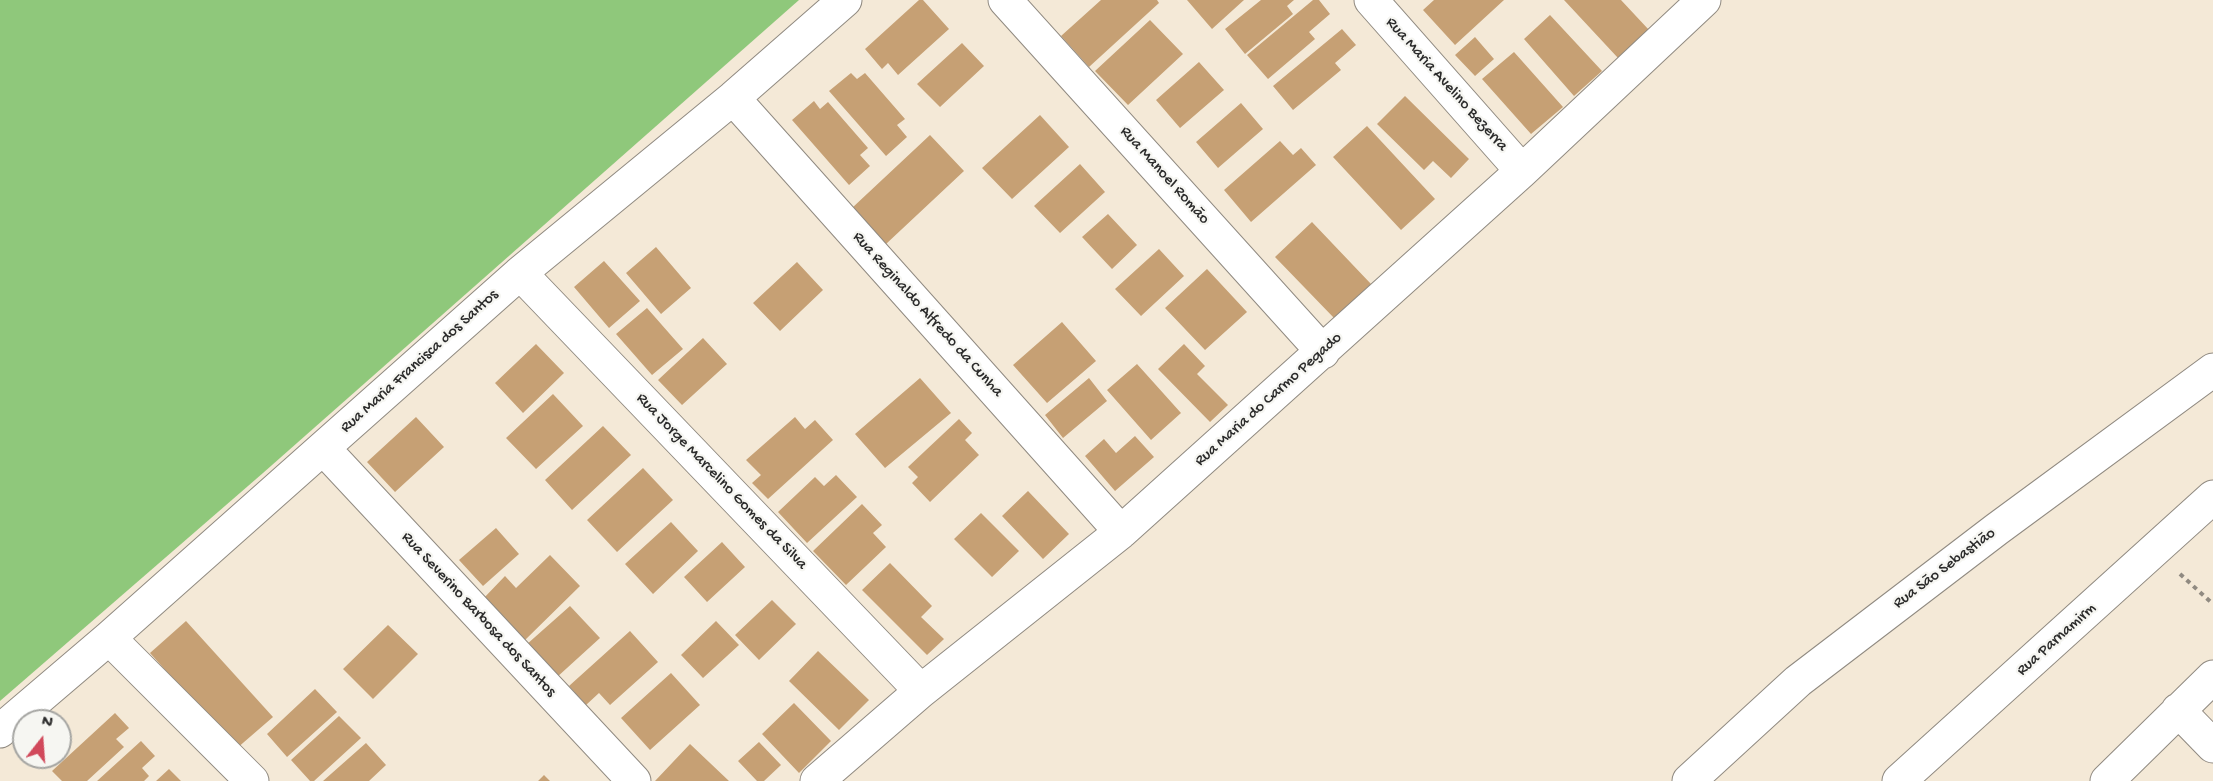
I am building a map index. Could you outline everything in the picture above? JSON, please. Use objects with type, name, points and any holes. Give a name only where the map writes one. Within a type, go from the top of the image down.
[{"type":"street","name":"Rua Maria Francisca dos Santos","points":[[0,731],[109,638],[520,273],[733,98],[845,0]]},
{"type":"street","name":"Rua Manoel Romão","points":[[1005,0],[1323,352]]},
{"type":"street","name":"Rua Maria Avelino Bezerra","points":[[1371,0],[1522,171]]},
{"type":"street","name":"Rua Maria do Carmo Pegado","points":[[817,781],[921,691],[1121,532],[1522,171],[1704,0]]},
{"type":"street","name":"Rua Reginaldo Alfredo da Cunha","points":[[733,98],[1121,532]]},
{"type":"street","name":"Rua Jorge Marcelino Gomes da Silva","points":[[520,273],[921,691]]},
{"type":"street","name":"Rua São Sebastião","points":[[1689,781],[1798,681],[1997,529],[2213,370]]},
{"type":"street","name":"Rua Severino Barbosa dos Santos","points":[[323,448],[634,781]]},
{"type":"street","name":"Rua Parnamirm","points":[[1899,781],[2213,497]]},
{"type":"street","points":[[109,638],[252,781]]},
{"type":"street","points":[[2107,781],[2213,676]]},
{"type":"street","points":[[2178,710],[2213,746]]},
{"type":"path","points":[[2155,551],[2213,604]]},
{"type":"green space","points":[[0,0],[799,0],[263,473],[0,701]]},
{"type":"building","points":[[919,0],[923,0],[949,29],[898,75],[888,63],[882,69],[865,49]]},
{"type":"building","points":[[1101,0],[1157,0],[1159,3],[1089,67],[1061,36]]},
{"type":"building","points":[[1187,0],[1244,0],[1212,29]]},
{"type":"building","points":[[1261,0],[1294,0],[1287,6],[1293,14],[1245,54],[1225,29]]},
{"type":"building","points":[[1313,0],[1319,0],[1330,14],[1309,32],[1315,39],[1268,79],[1247,55]]},
{"type":"building","points":[[1434,0],[1504,0],[1455,45],[1423,10]]},
{"type":"building","points":[[1564,0],[1621,0],[1649,30],[1618,58]]},
{"type":"building","points":[[1550,15],[1602,71],[1574,96],[1524,39]]},
{"type":"building","points":[[1150,20],[1183,54],[1128,105],[1095,71]]},
{"type":"building","points":[[1342,29],[1356,45],[1335,63],[1341,70],[1293,110],[1273,86]]},
{"type":"building","points":[[1475,37],[1494,59],[1475,76],[1455,55]]},
{"type":"building","points":[[962,43],[984,66],[940,107],[917,84]]},
{"type":"building","points":[[1514,52],[1563,107],[1531,134],[1482,79]]},
{"type":"building","points":[[1199,62],[1224,90],[1180,128],[1156,100]]},
{"type":"building","points":[[851,73],[857,79],[865,73],[905,119],[897,125],[907,137],[886,156],[829,91]]},
{"type":"building","points":[[1405,96],[1469,159],[1451,178],[1433,161],[1424,170],[1377,124]]},
{"type":"building","points":[[814,101],[820,109],[828,102],[868,148],[860,155],[870,166],[849,185],[792,120]]},
{"type":"building","points":[[1241,103],[1263,129],[1218,168],[1196,142]]},
{"type":"building","points":[[1040,115],[1069,147],[1012,199],[982,168]]},
{"type":"building","points":[[1367,126],[1435,199],[1401,230],[1333,157]]},
{"type":"building","points":[[930,135],[964,171],[886,244],[852,208]]},
{"type":"building","points":[[1280,141],[1293,155],[1301,148],[1316,165],[1251,222],[1224,190]]},
{"type":"building","points":[[1080,164],[1105,192],[1060,233],[1034,206]]},
{"type":"building","points":[[1108,214],[1137,245],[1112,269],[1082,237]]},
{"type":"building","points":[[1312,222],[1371,284],[1334,318],[1275,257]]},
{"type":"building","points":[[656,247],[691,288],[661,314],[626,273]]},
{"type":"building","points":[[1159,249],[1184,276],[1141,316],[1115,289]]},
{"type":"building","points":[[604,261],[640,301],[609,328],[574,287]]},
{"type":"building","points":[[797,262],[823,290],[780,331],[753,303]]},
{"type":"building","points":[[1207,269],[1247,312],[1205,350],[1165,308]]},
{"type":"building","points":[[647,308],[683,349],[652,375],[616,334]]},
{"type":"building","points":[[1062,322],[1096,361],[1047,403],[1013,365]]},
{"type":"building","points":[[703,338],[727,364],[682,405],[658,380]]},
{"type":"building","points":[[536,344],[564,373],[523,413],[495,383]]},
{"type":"building","points":[[1184,344],[1205,366],[1197,374],[1228,405],[1210,422],[1158,369]]},
{"type":"building","points":[[1137,364],[1181,413],[1151,440],[1107,390]]},
{"type":"building","points":[[920,378],[951,413],[885,468],[855,434]]},
{"type":"building","points":[[1089,378],[1107,401],[1063,438],[1045,415]]},
{"type":"building","points":[[553,394],[583,426],[536,469],[506,438]]},
{"type":"building","points":[[416,417],[444,447],[395,492],[367,462]]},
{"type":"building","points":[[795,417],[805,429],[815,420],[833,440],[768,499],[752,483],[761,475],[746,460]]},
{"type":"building","points":[[959,419],[972,433],[965,440],[979,455],[930,502],[912,483],[918,477],[908,467]]},
{"type":"building","points":[[603,426],[631,455],[572,510],[545,480]]},
{"type":"building","points":[[1135,436],[1154,457],[1115,491],[1085,456],[1104,439],[1116,453]]},
{"type":"building","points":[[643,468],[673,500],[617,552],[587,520]]},
{"type":"building","points":[[836,475],[857,497],[807,543],[778,512],[815,477],[824,486]]},
{"type":"building","points":[[1028,491],[1069,534],[1043,559],[1002,516]]},
{"type":"building","points":[[862,504],[882,525],[873,533],[886,547],[846,585],[813,551]]},
{"type":"building","points":[[981,513],[1019,551],[992,577],[954,539]]},
{"type":"building","points":[[671,522],[698,551],[653,594],[625,564]]},
{"type":"building","points":[[496,528],[519,554],[483,586],[459,560]]},
{"type":"building","points":[[722,542],[745,567],[707,602],[684,577]]},
{"type":"building","points":[[550,555],[580,586],[523,642],[482,600],[505,576],[516,588]]},
{"type":"building","points":[[890,563],[932,606],[921,617],[944,639],[927,655],[862,590]]},
{"type":"building","points":[[772,600],[796,624],[759,660],[735,635]]},
{"type":"building","points":[[570,606],[600,638],[556,678],[526,645]]},
{"type":"building","points":[[186,621],[273,717],[236,749],[150,653]]},
{"type":"building","points":[[716,621],[739,645],[703,678],[681,655]]},
{"type":"building","points":[[388,625],[418,654],[373,699],[343,669]]},
{"type":"building","points":[[630,631],[658,662],[610,705],[599,693],[586,705],[569,686]]},
{"type":"building","points":[[818,651],[869,700],[839,730],[789,681]]},
{"type":"building","points":[[671,673],[700,705],[650,750],[621,718]]},
{"type":"building","points":[[315,689],[337,712],[287,757],[267,734]]},
{"type":"building","points":[[794,703],[831,741],[799,773],[762,734]]},
{"type":"building","points":[[115,713],[129,728],[116,739],[124,747],[87,781],[62,781],[52,771],[72,769],[72,753]]},
{"type":"building","points":[[339,716],[361,738],[314,781],[310,781],[291,760]]},
{"type":"building","points":[[141,741],[155,756],[142,768],[149,776],[144,781],[97,781]]},
{"type":"building","points":[[759,742],[781,765],[764,781],[757,781],[738,761]]},
{"type":"building","points":[[366,743],[386,765],[369,781],[323,781]]},
{"type":"building","points":[[690,744],[729,781],[655,781]]},
{"type":"building","points":[[169,769],[181,781],[156,781]]},
{"type":"building","points":[[544,775],[550,781],[538,781]]}]
